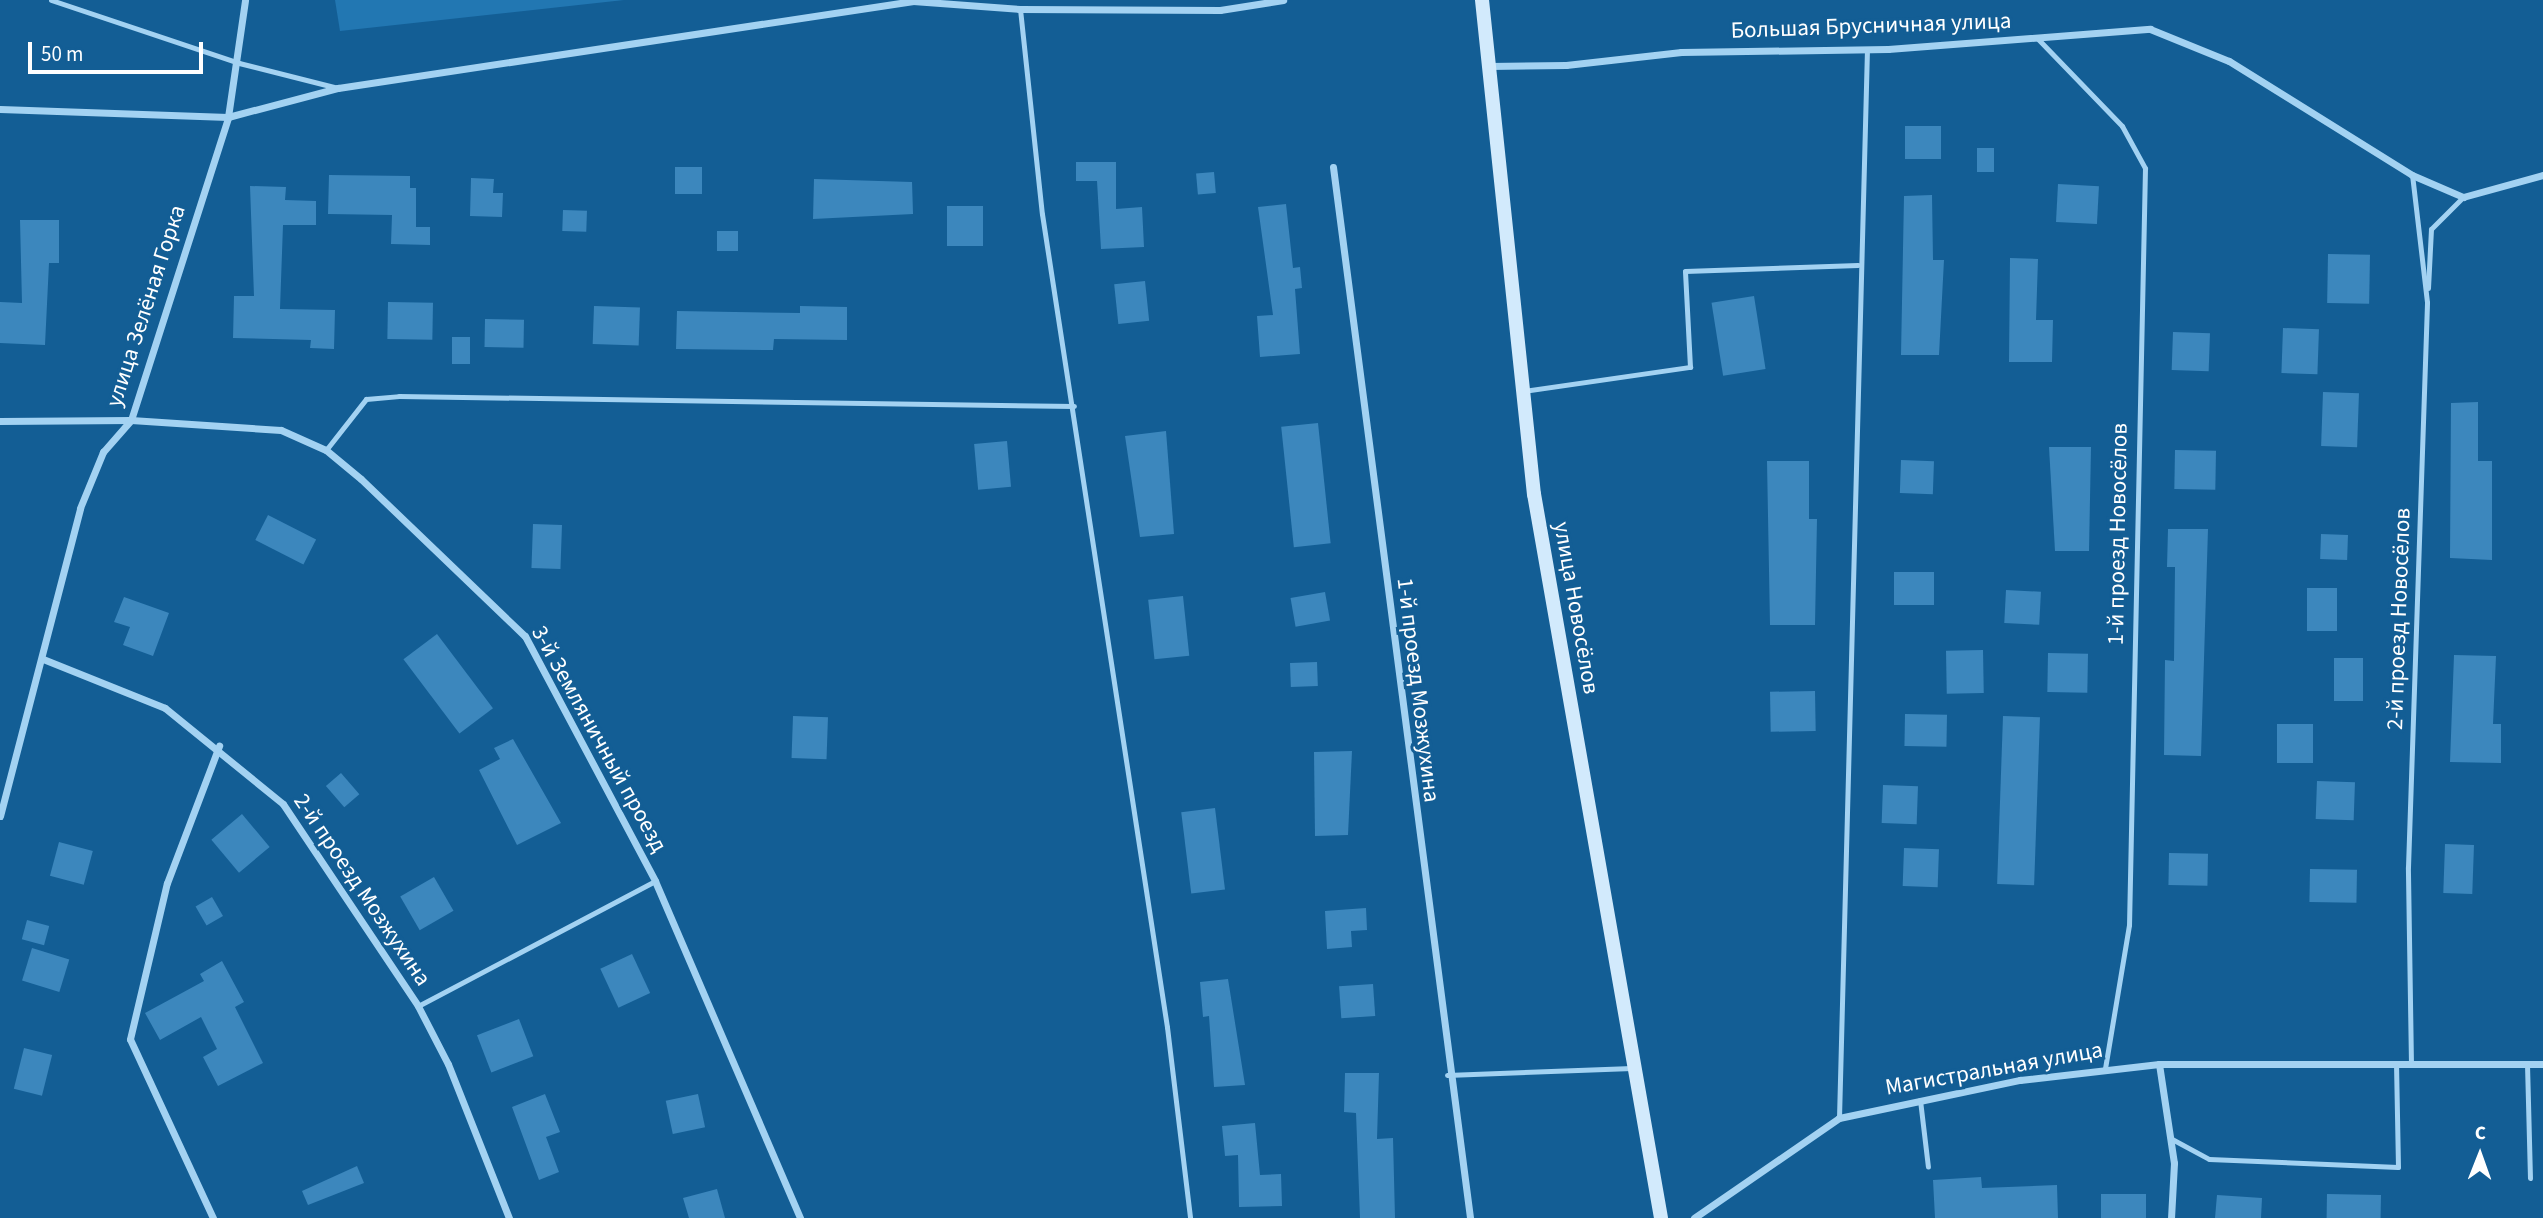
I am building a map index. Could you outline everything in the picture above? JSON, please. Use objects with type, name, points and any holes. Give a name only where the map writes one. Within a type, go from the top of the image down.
[{"type":"street","name":"улица Зелёная Горка","points":[[0,816],[43,659],[80,508],[103,452],[131,420],[228,117],[239,64],[245,0]]},
{"type":"street","points":[[0,108],[228,117],[338,88],[913,1],[1020,9],[1220,10],[1283,0]]},
{"type":"street","name":"улица Новосёлов","points":[[1482,0],[1520,391],[1632,1068],[1661,1218]]},
{"type":"street","name":"Большая Брусничная улица","points":[[1489,66],[1566,65],[1681,52],[1867,49],[2150,29],[2229,61],[2412,175],[2463,197]]},
{"type":"street","name":"1-й проезд Мозжухина","points":[[1333,167],[1447,1076],[1470,1218]]},
{"type":"street","points":[[2463,197],[2543,175]]},
{"type":"street","name":"3-й Земляничный проезд","points":[[0,421],[131,420],[281,430],[326,450],[525,636],[655,881],[800,1218]]},
{"type":"street","name":"2-й проезд Мозжухина","points":[[43,659],[164,708],[219,746],[283,804],[418,1006],[448,1063],[509,1218]]},
{"type":"street","points":[[213,1218],[130,1039],[167,883],[219,746]]},
{"type":"street","points":[[2159,1064],[2169,1137],[2171,1218]]},
{"type":"street","name":"Магистральная улица","points":[[1693,1218],[1839,1118],[1920,1100],[2105,1069],[2159,1064],[2543,1064]]},
{"type":"lane","points":[[51,0],[239,64],[338,88]]},
{"type":"lane","points":[[1020,9],[1042,214],[1074,406],[1190,1218]]},
{"type":"lane","name":"1-й проезд Новосёлов","points":[[2038,38],[2122,126],[2145,168],[2129,925],[2105,1069]]},
{"type":"lane","points":[[1839,1118],[1858,265],[1867,49]]},
{"type":"lane","name":"2-й проезд Новосёлов","points":[[2411,1065],[2408,867],[2427,302],[2412,175]]},
{"type":"lane","points":[[2427,302],[2431,229],[2463,197]]},
{"type":"lane","points":[[1520,391],[1690,367],[1685,271],[1858,265]]},
{"type":"lane","points":[[326,450],[366,399],[399,396],[1074,406]]},
{"type":"lane","points":[[418,1006],[655,881]]},
{"type":"lane","points":[[2527,1064],[2530,1178]]},
{"type":"lane","points":[[2169,1137],[2209,1159],[2398,1167],[2396,1065]]},
{"type":"lane","points":[[1447,1076],[1632,1068]]},
{"type":"lane","points":[[1920,1100],[1927,1167]]},
{"type":"shaded area","points":[[335,0],[624,0],[340,31]]},
{"type":"building","points":[[1905,126],[1941,126],[1941,159],[1905,159]]},
{"type":"building","points":[[1977,148],[1994,148],[1994,172],[1977,172]]},
{"type":"building","points":[[1076,162],[1116,162],[1116,209],[1142,207],[1144,247],[1101,249],[1097,181],[1076,181]]},
{"type":"building","points":[[675,167],[702,167],[702,194],[675,194]]},
{"type":"building","points":[[1214,172],[1216,193],[1198,194],[1196,174]]},
{"type":"building","points":[[329,175],[410,176],[410,188],[416,188],[416,227],[430,227],[430,245],[391,244],[392,215],[328,214]]},
{"type":"building","points":[[471,178],[494,179],[493,193],[503,193],[502,217],[470,216]]},
{"type":"building","points":[[814,179],[912,182],[913,214],[813,219]]},
{"type":"building","points":[[2058,184],[2099,186],[2097,224],[2056,222]]},
{"type":"building","points":[[250,186],[286,187],[285,200],[316,201],[316,225],[283,225],[280,309],[335,310],[334,349],[310,348],[311,340],[233,338],[234,296],[254,296]]},
{"type":"building","points":[[1932,195],[1933,260],[1944,260],[1939,355],[1901,355],[1904,196]]},
{"type":"building","points":[[1286,204],[1293,268],[1300,267],[1302,288],[1295,289],[1300,354],[1260,357],[1257,316],[1273,315],[1258,207]]},
{"type":"building","points":[[947,206],[983,206],[983,246],[947,246]]},
{"type":"building","points":[[563,210],[587,211],[586,232],[562,231]]},
{"type":"building","points":[[20,220],[59,220],[59,263],[49,263],[45,345],[0,343],[0,302],[22,303]]},
{"type":"building","points":[[717,231],[738,231],[738,251],[717,251]]},
{"type":"building","points":[[2328,254],[2370,255],[2369,304],[2327,303]]},
{"type":"building","points":[[2010,258],[2038,259],[2036,320],[2053,320],[2052,362],[2009,362]]},
{"type":"building","points":[[1145,281],[1149,321],[1118,324],[1114,284]]},
{"type":"building","points":[[1754,296],[1766,369],[1723,376],[1712,303]]},
{"type":"building","points":[[388,302],[433,303],[432,340],[387,339]]},
{"type":"building","points":[[594,306],[640,308],[639,346],[593,344]]},
{"type":"building","points":[[800,306],[847,307],[847,340],[774,339],[773,350],[676,349],[677,311],[800,313]]},
{"type":"building","points":[[485,319],[524,320],[524,348],[485,347]]},
{"type":"building","points":[[2283,328],[2319,329],[2317,374],[2281,373]]},
{"type":"building","points":[[2173,332],[2210,333],[2209,371],[2172,370]]},
{"type":"building","points":[[452,337],[470,337],[470,364],[452,364]]},
{"type":"building","points":[[2323,392],[2359,393],[2357,447],[2321,446]]},
{"type":"building","points":[[2478,402],[2478,461],[2492,461],[2492,560],[2450,558],[2451,403]]},
{"type":"building","points":[[1318,423],[1331,543],[1294,547],[1281,427]]},
{"type":"building","points":[[1166,431],[1174,534],[1140,537],[1125,436]]},
{"type":"building","points":[[1007,441],[1011,487],[978,490],[974,444]]},
{"type":"building","points":[[2049,447],[2091,447],[2089,551],[2055,551]]},
{"type":"building","points":[[2175,450],[2216,451],[2215,490],[2174,489]]},
{"type":"building","points":[[1901,460],[1934,461],[1933,494],[1900,493]]},
{"type":"building","points":[[1767,461],[1809,461],[1809,519],[1817,519],[1815,625],[1770,625]]},
{"type":"building","points":[[268,515],[316,540],[303,564],[255,540]]},
{"type":"building","points":[[533,524],[562,525],[560,569],[531,568]]},
{"type":"building","points":[[2168,529],[2208,529],[2201,756],[2164,755],[2165,660],[2174,661],[2175,567],[2167,567]]},
{"type":"building","points":[[2321,534],[2348,535],[2347,560],[2320,559]]},
{"type":"building","points":[[1894,572],[1934,572],[1934,605],[1894,605]]},
{"type":"building","points":[[2307,588],[2337,588],[2337,631],[2307,631]]},
{"type":"building","points":[[2006,590],[2041,592],[2039,625],[2004,623]]},
{"type":"building","points":[[1325,592],[1330,621],[1296,627],[1291,598]]},
{"type":"building","points":[[1183,596],[1189,656],[1154,659],[1148,600]]},
{"type":"building","points":[[124,597],[169,613],[153,656],[123,645],[130,627],[114,622]]},
{"type":"building","points":[[437,634],[493,708],[459,734],[403,659]]},
{"type":"building","points":[[1983,650],[1984,693],[1947,694],[1946,651]]},
{"type":"building","points":[[2048,653],[2088,654],[2087,693],[2047,692]]},
{"type":"building","points":[[2454,655],[2496,656],[2493,724],[2501,724],[2501,763],[2450,762]]},
{"type":"building","points":[[2334,658],[2363,658],[2363,701],[2334,701]]},
{"type":"building","points":[[1317,662],[1318,686],[1291,687],[1290,663]]},
{"type":"building","points":[[1815,691],[1816,731],[1771,732],[1770,692]]},
{"type":"building","points":[[1905,714],[1947,715],[1946,747],[1904,746]]},
{"type":"building","points":[[793,716],[828,717],[827,759],[792,758]]},
{"type":"building","points":[[2003,716],[2040,717],[2034,885],[1997,884]]},
{"type":"building","points":[[2277,724],[2313,724],[2313,763],[2277,763]]},
{"type":"building","points":[[513,739],[561,823],[517,845],[479,770],[500,759],[494,748]]},
{"type":"building","points":[[1352,751],[1348,835],[1315,836],[1314,752]]},
{"type":"building","points":[[341,773],[359,794],[344,807],[326,786]]},
{"type":"building","points":[[2317,781],[2355,782],[2354,820],[2316,819]]},
{"type":"building","points":[[1883,785],[1918,786],[1917,824],[1882,823]]},
{"type":"building","points":[[1215,808],[1225,889],[1191,894],[1181,812]]},
{"type":"building","points":[[242,814],[270,847],[239,873],[211,840]]},
{"type":"building","points":[[59,842],[93,851],[84,885],[50,876]]},
{"type":"building","points":[[2445,844],[2474,845],[2472,894],[2443,893]]},
{"type":"building","points":[[1904,848],[1939,849],[1938,887],[1903,886]]},
{"type":"building","points":[[2169,853],[2208,854],[2207,886],[2168,885]]},
{"type":"building","points":[[2310,869],[2357,870],[2356,903],[2309,902]]},
{"type":"building","points":[[434,877],[454,911],[420,930],[400,896]]},
{"type":"building","points":[[212,897],[223,916],[207,926],[196,906]]},
{"type":"building","points":[[1366,908],[1367,930],[1351,931],[1352,947],[1327,949],[1325,911]]},
{"type":"building","points":[[27,920],[49,926],[44,945],[22,939]]},
{"type":"building","points":[[32,948],[69,959],[59,992],[22,981]]},
{"type":"building","points":[[632,954],[650,993],[618,1008],[600,969]]},
{"type":"building","points":[[222,961],[244,1002],[235,1007],[263,1063],[218,1086],[203,1057],[217,1049],[201,1017],[160,1040],[145,1013],[204,981],[200,974]]},
{"type":"building","points":[[1228,979],[1245,1085],[1214,1087],[1209,1016],[1203,1017],[1200,982]]},
{"type":"building","points":[[1373,984],[1375,1016],[1341,1018],[1339,986]]},
{"type":"building","points":[[519,1019],[533,1056],[491,1072],[477,1035]]},
{"type":"building","points":[[24,1048],[52,1055],[42,1096],[14,1089]]},
{"type":"building","points":[[1345,1073],[1379,1073],[1377,1139],[1393,1138],[1395,1218],[1360,1218],[1356,1113],[1344,1112]]},
{"type":"building","points":[[545,1094],[560,1132],[546,1137],[559,1172],[539,1180],[512,1107]]},
{"type":"building","points":[[698,1094],[705,1127],[673,1134],[666,1101]]},
{"type":"building","points":[[1255,1123],[1260,1175],[1281,1174],[1282,1206],[1239,1207],[1238,1155],[1225,1156],[1222,1126]]},
{"type":"building","points":[[357,1166],[364,1183],[308,1205],[302,1191]]},
{"type":"building","points":[[1981,1177],[1982,1188],[2057,1185],[2058,1218],[1935,1218],[1933,1180]]},
{"type":"building","points":[[717,1189],[725,1218],[689,1218],[683,1198]]},
{"type":"building","points":[[2101,1194],[2146,1194],[2146,1218],[2101,1218]]},
{"type":"building","points":[[2327,1194],[2381,1195],[2381,1218],[2327,1218]]},
{"type":"building","points":[[2217,1195],[2262,1198],[2261,1218],[2215,1218]]}]
